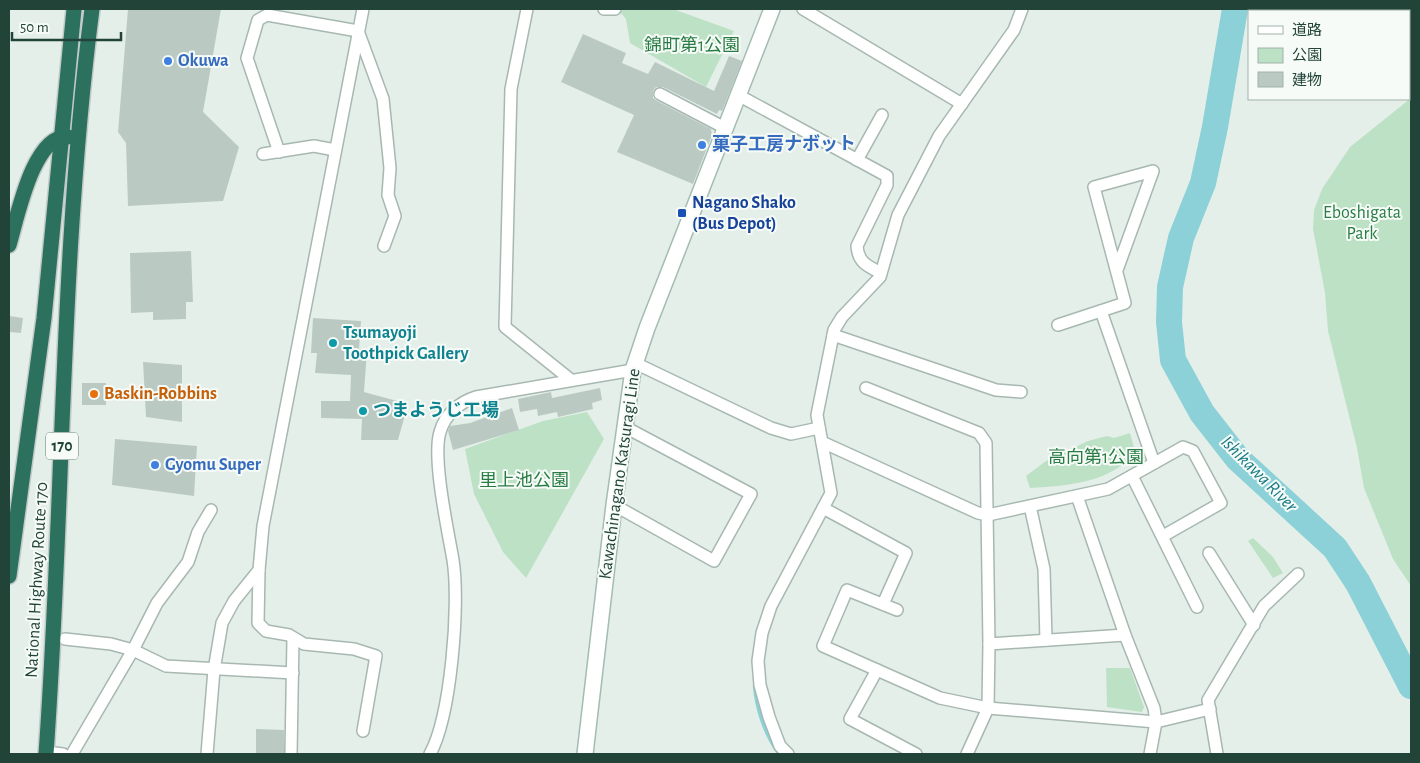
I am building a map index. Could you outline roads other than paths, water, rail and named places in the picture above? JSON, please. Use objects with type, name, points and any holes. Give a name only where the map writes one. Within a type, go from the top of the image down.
[{"type":"highway","name":"National Highway Route 170","points":[[9,576],[44,318],[60,137],[74,9]]},
{"type":"highway","name":"National Highway Route 170","points":[[46,753],[55,639],[69,248],[92,9]]},
{"type":"highway","points":[[9,245],[31,173],[44,147],[60,137],[79,138]]},
{"type":"main road","name":"Kawachinagano Katsuragi Line","points":[[585,754],[614,505],[634,367],[772,9]]},
{"type":"street","points":[[363,9],[263,526],[259,570],[258,623],[266,632],[289,635],[304,644],[354,649],[376,656],[363,731]]},
{"type":"street","points":[[604,9],[615,9]]},
{"type":"street","points":[[803,9],[962,104]]},
{"type":"street","points":[[788,754],[780,746],[769,717],[760,685],[758,661],[762,633],[771,606],[831,493],[817,415],[833,335],[842,317],[880,277],[898,216],[939,136],[1014,30],[1022,9]]},
{"type":"street","points":[[523,10],[511,89],[505,327],[571,380]]},
{"type":"street","points":[[279,152],[247,58],[258,20],[267,15],[358,31]]},
{"type":"street","points":[[358,31],[383,99],[390,168],[388,195],[395,216],[384,246]]},
{"type":"street","points":[[660,94],[725,128]]},
{"type":"street","points":[[738,95],[887,176],[887,185],[857,246],[858,255],[863,264],[881,272]]},
{"type":"street","points":[[857,160],[882,116]]},
{"type":"street","points":[[263,154],[314,146],[335,150]]},
{"type":"street","points":[[1058,325],[1125,303],[1094,187],[1153,171],[1117,270]]},
{"type":"street","points":[[1101,311],[1154,463]]},
{"type":"street","points":[[833,335],[996,390],[1021,392]]},
{"type":"street","points":[[430,754],[436,743],[447,689],[456,625],[453,563],[439,460],[440,432],[448,416],[462,402],[476,396],[634,367],[771,428],[792,434],[819,428]]},
{"type":"street","points":[[866,388],[979,433],[986,443],[990,644],[988,708],[968,754]]},
{"type":"street","points":[[614,505],[714,561],[751,494],[625,427]]},
{"type":"street","points":[[822,442],[988,515],[1108,489],[1183,447],[1193,451],[1221,503],[1164,536]]},
{"type":"street","points":[[1132,476],[1164,536],[1197,607]]},
{"type":"street","points":[[1077,496],[1125,635],[1154,708],[1156,722],[1150,754]]},
{"type":"street","points":[[1030,506],[1044,569],[1046,640]]},
{"type":"street","points":[[823,508],[906,553],[883,604]]},
{"type":"street","points":[[72,754],[133,650],[157,603],[188,562],[198,532],[211,510]]},
{"type":"street","points":[[1209,553],[1254,625]]},
{"type":"street","points":[[207,754],[214,670],[222,623],[234,601],[259,570]]},
{"type":"street","points":[[1217,754],[1208,700],[1264,606],[1298,574]]},
{"type":"street","points":[[897,610],[847,590],[823,646],[940,698],[988,708],[1156,722],[1210,710]]},
{"type":"street","points":[[990,644],[1125,635]]},
{"type":"street","points":[[291,754],[293,638]]},
{"type":"street","points":[[65,639],[111,644],[133,650],[166,666],[293,673]]},
{"type":"street","points":[[878,670],[850,719],[916,754]]},
{"type":"street","points":[[46,753],[63,754]]},
{"type":"waterway","name":"Ishikawa River","points":[[1235,9],[1215,127],[1203,183],[1181,238],[1170,287],[1169,322],[1173,360],[1202,413],[1238,459],[1335,548],[1358,583],[1411,686]]},
{"type":"waterway","points":[[755,686],[763,722],[770,739],[780,754]]},
{"type":"place","name":"Okuwa","points":[[168,61]]},
{"type":"place","name":"菓子工房ナボット","points":[[702,145]]},
{"type":"place","name":"Nagano Shako (Bus Depot)","points":[[682,213]]},
{"type":"place","name":"Tsumayoji Toothpick Gallery","points":[[333,343]]},
{"type":"place","name":"Baskin-Robbins","points":[[94,394]]},
{"type":"place","name":"つまようじ工場","points":[[363,411]]},
{"type":"place","name":"Gyomu Super","points":[[155,465]]},
{"type":"park label","name":"錦町第1公園","points":[[692,46]]},
{"type":"park label","name":"Eboshigata Park","points":[[1362,223]]},
{"type":"park label","name":"高向第1公園","points":[[1096,458]]},
{"type":"park label","name":"里上池公園","points":[[524,481]]}]
